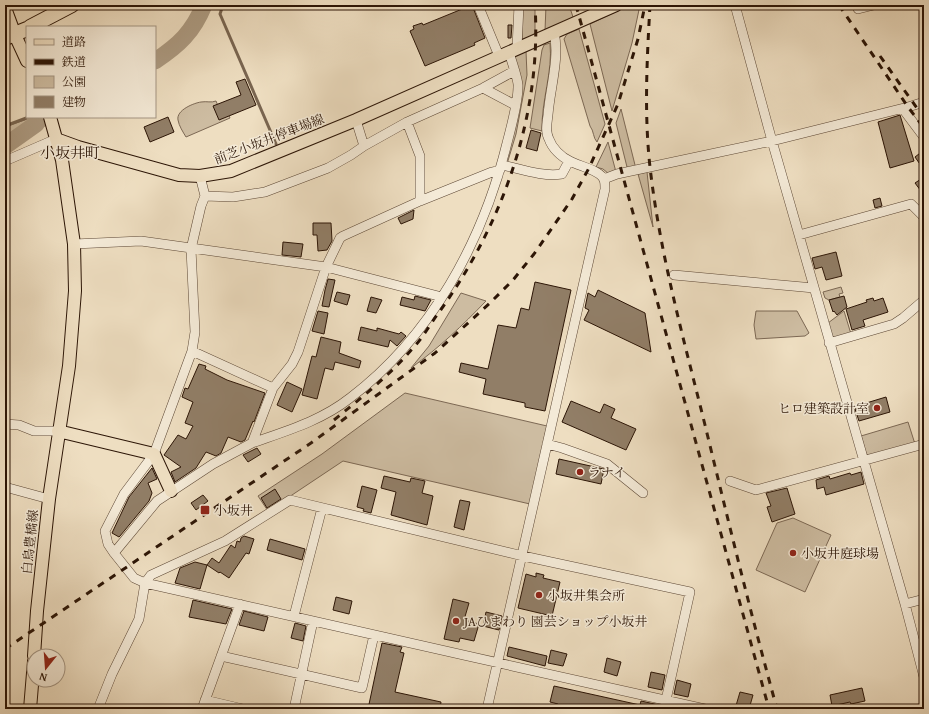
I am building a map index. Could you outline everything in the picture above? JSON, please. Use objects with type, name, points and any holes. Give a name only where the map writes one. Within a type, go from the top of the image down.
[{"type":"highway","points":[[32,26],[72,5]]},
{"type":"main road","name":"前芝小坂井停車場線","points":[[56,139],[78,147],[179,175],[200,176],[231,171],[356,120],[616,5]]},
{"type":"main road","points":[[5,8],[26,59]]},
{"type":"main road","points":[[50,118],[62,160],[74,244],[75,291],[70,351],[58,431],[154,454],[171,491]]},
{"type":"main road","name":"白鳥豊橋線","points":[[35,648],[49,499],[58,431]]},
{"type":"main road","points":[[30,709],[32,688]]},
{"type":"street","points":[[114,553],[157,501],[171,491],[213,464],[252,444],[294,429],[324,416],[350,398],[384,370],[409,344],[428,319],[461,264],[478,227],[501,168],[519,86],[509,52],[478,5]]},
{"type":"street","points":[[509,52],[519,5]]},
{"type":"street","points":[[735,5],[829,343],[905,604],[924,677]]},
{"type":"street","points":[[858,9],[874,5]]},
{"type":"street","points":[[487,709],[523,556],[605,189],[604,179],[598,174],[589,168],[569,161],[558,153],[547,133],[548,106],[556,50],[554,32]]},
{"type":"street","points":[[205,196],[233,197],[265,192],[328,168],[407,122],[483,88],[514,71]]},
{"type":"street","points":[[483,88],[515,105]]},
{"type":"street","points":[[604,179],[617,174],[772,141],[903,109],[924,102]]},
{"type":"street","points":[[903,109],[924,137]]},
{"type":"street","points":[[356,120],[364,146]]},
{"type":"street","points":[[407,122],[420,156],[420,201]]},
{"type":"street","points":[[5,160],[56,139]]},
{"type":"street","points":[[252,444],[274,388],[292,364],[298,352],[326,267],[340,238],[420,201],[501,168],[555,175],[562,174],[569,161]]},
{"type":"street","points":[[200,176],[205,196],[201,206],[192,249],[195,332],[192,351],[154,454],[124,494],[106,531],[108,544],[134,578],[145,582],[497,663],[665,705],[705,709]]},
{"type":"street","points":[[799,235],[911,204],[924,218]]},
{"type":"street","points":[[74,244],[141,241],[326,267],[442,297]]},
{"type":"street","points":[[674,275],[814,288]]},
{"type":"street","points":[[829,343],[894,324],[924,300]]},
{"type":"street","points":[[192,351],[274,388]]},
{"type":"street","points":[[5,424],[19,425],[34,431],[58,431]]},
{"type":"street","points":[[547,444],[607,464],[643,493]]},
{"type":"street","points":[[730,481],[756,490],[924,444]]},
{"type":"street","points":[[5,488],[49,499]]},
{"type":"street","points":[[98,709],[112,674],[139,620],[145,582],[150,575],[225,541],[290,500],[523,556],[690,592],[665,705]]},
{"type":"street","points":[[294,616],[322,508]]},
{"type":"street","points":[[905,604],[924,599]]},
{"type":"street","points":[[240,604],[204,705],[243,709]]},
{"type":"street","points":[[294,709],[313,621]]},
{"type":"street","points":[[221,656],[362,688],[374,635]]},
{"type":"street","points":[[918,709],[924,708]]},
{"type":"green space","points":[[522,5],[535,5],[535,34],[522,40]]},
{"type":"green space","points":[[546,5],[569,5],[574,20],[545,31]]},
{"type":"green space","points":[[630,5],[640,5],[632,43],[612,111],[590,24]]},
{"type":"green space","points":[[579,29],[605,124],[597,142],[590,126],[564,39],[567,34]]},
{"type":"green space","points":[[550,43],[550,65],[543,109],[542,131],[530,128],[542,50],[544,45]]},
{"type":"green space","points":[[526,51],[527,75],[516,134],[507,164],[504,163],[518,102],[514,55]]},
{"type":"green space","points":[[216,101],[221,113],[227,111],[230,118],[186,137],[178,120],[180,113],[194,104]]},
{"type":"green space","points":[[621,109],[636,169],[628,171],[616,123]]},
{"type":"green space","points":[[30,118],[39,119],[34,121],[35,123],[5,144],[5,127]]},
{"type":"green space","points":[[608,142],[616,172],[609,174],[603,169],[596,167]]},
{"type":"green space","points":[[647,172],[653,227],[638,174]]},
{"type":"green space","points":[[841,287],[843,293],[839,294],[840,297],[829,300],[825,298],[823,292]]},
{"type":"green space","points":[[461,293],[486,301],[450,336],[411,368],[429,346]]},
{"type":"green space","points":[[756,311],[797,311],[809,333],[805,336],[756,339],[754,325]]},
{"type":"green space","points":[[844,311],[851,334],[832,340],[828,323]]},
{"type":"green space","points":[[405,393],[547,426],[530,504],[343,461],[268,511],[258,496],[322,454]]},
{"type":"green space","points":[[908,422],[915,444],[867,457],[861,436]]},
{"type":"green space","name":"小坂井庭球場","points":[[793,518],[831,535],[805,592],[756,570],[777,523]]},
{"type":"building","points":[[472,5],[485,38],[474,43],[475,45],[425,66],[410,31],[414,29],[413,26],[422,23],[423,25]]},
{"type":"building","points":[[508,25],[512,25],[511,38],[508,38]]},
{"type":"building","points":[[245,79],[256,105],[219,120],[213,106],[241,95],[236,82]]},
{"type":"building","points":[[900,115],[914,161],[890,168],[878,122]]},
{"type":"building","points":[[168,117],[174,132],[150,142],[144,127]]},
{"type":"building","points":[[531,130],[541,133],[537,151],[526,148]]},
{"type":"building","points":[[924,150],[924,170],[915,157]]},
{"type":"building","points":[[924,177],[924,195],[915,183]]},
{"type":"building","points":[[880,198],[882,206],[875,208],[873,200]]},
{"type":"building","points":[[414,210],[413,219],[401,224],[398,218]]},
{"type":"building","points":[[313,223],[331,223],[332,241],[327,250],[318,251],[317,235],[313,235]]},
{"type":"building","points":[[283,242],[303,244],[301,257],[282,255]]},
{"type":"building","points":[[836,252],[842,276],[826,280],[822,267],[815,269],[812,258]]},
{"type":"building","points":[[328,279],[335,280],[329,307],[322,306]]},
{"type":"building","points":[[535,282],[571,290],[545,411],[525,407],[525,403],[483,394],[486,379],[459,372],[461,363],[488,369],[498,325],[516,328],[521,308],[529,310]]},
{"type":"building","points":[[598,290],[645,313],[651,352],[584,320],[589,310],[585,308],[588,293],[595,297]]},
{"type":"building","points":[[337,292],[350,295],[347,305],[334,301]]},
{"type":"building","points":[[415,296],[431,300],[425,311],[400,305],[402,297],[414,300]]},
{"type":"building","points":[[844,296],[847,307],[837,315],[834,311],[833,312],[829,300]]},
{"type":"building","points":[[371,297],[382,300],[376,313],[367,311]]},
{"type":"building","points":[[873,298],[874,301],[883,298],[888,312],[863,320],[865,326],[852,330],[846,309],[867,302],[866,300]]},
{"type":"building","points":[[318,311],[328,313],[324,334],[312,331]]},
{"type":"building","points":[[361,327],[377,331],[377,328],[399,334],[401,332],[406,336],[397,346],[390,340],[388,347],[358,340]]},
{"type":"building","points":[[321,337],[341,342],[339,353],[361,361],[359,368],[335,362],[333,370],[325,368],[317,399],[302,395],[312,356],[316,357]]},
{"type":"building","points":[[199,364],[206,366],[205,369],[227,380],[265,393],[254,422],[253,421],[245,440],[241,442],[228,437],[221,453],[216,456],[206,452],[196,468],[175,482],[171,472],[181,467],[164,455],[178,435],[186,439],[193,426],[185,423],[193,402],[182,397],[185,388],[188,389]]},
{"type":"building","points":[[287,382],[302,389],[292,412],[277,405]]},
{"type":"building","name":"ヒロ建築設計室","points":[[886,397],[890,412],[859,421],[855,409],[864,406],[863,404]]},
{"type":"building","points":[[571,401],[600,413],[604,404],[615,409],[611,418],[636,429],[626,450],[562,422]]},
{"type":"building","points":[[257,448],[261,454],[248,462],[243,455]]},
{"type":"building","name":"ラナイ","points":[[559,459],[604,469],[601,484],[556,474]]},
{"type":"building","points":[[152,468],[157,479],[148,483],[152,493],[149,501],[119,537],[112,533],[129,497]]},
{"type":"building","points":[[861,472],[864,484],[826,495],[824,487],[817,489],[816,480],[829,476],[830,479],[850,473],[851,475]]},
{"type":"building","points":[[384,476],[410,482],[411,478],[425,481],[422,493],[433,496],[427,525],[391,515],[396,492],[381,488]]},
{"type":"building","points":[[362,486],[377,490],[371,513],[363,511],[364,509],[357,507]]},
{"type":"building","points":[[787,488],[795,514],[772,522],[767,507],[771,506],[766,493]]},
{"type":"building","points":[[275,489],[281,499],[267,508],[261,498]]},
{"type":"building","points":[[203,495],[208,501],[196,510],[191,503]]},
{"type":"building","points":[[460,500],[470,502],[464,530],[454,527]]},
{"type":"building","points":[[244,536],[254,539],[249,554],[246,553],[229,578],[207,565],[212,558],[219,563],[231,545],[235,548],[237,541],[240,542],[241,538]]},
{"type":"building","points":[[270,539],[305,549],[302,560],[267,550]]},
{"type":"building","points":[[195,562],[207,565],[200,589],[175,583],[180,568]]},
{"type":"building","name":"小坂井集会所","points":[[536,573],[544,575],[543,578],[560,582],[552,616],[518,608],[526,574],[536,577]]},
{"type":"building","points":[[336,597],[352,601],[349,614],[333,610]]},
{"type":"building","name":"JAひまわり 園芸ショップ小坂井","points":[[453,599],[469,603],[464,620],[479,624],[474,641],[460,638],[459,642],[444,639]]},
{"type":"building","points":[[193,600],[232,609],[226,624],[189,617]]},
{"type":"building","points":[[244,611],[268,617],[264,631],[239,625]]},
{"type":"building","points":[[486,612],[502,616],[499,630],[483,626]]},
{"type":"building","points":[[295,623],[306,626],[303,641],[291,638]]},
{"type":"building","points":[[382,643],[402,647],[400,652],[404,653],[395,692],[441,702],[440,709],[368,709]]},
{"type":"building","points":[[509,647],[547,656],[545,666],[507,656]]},
{"type":"building","points":[[551,650],[567,654],[563,666],[548,663]]},
{"type":"building","points":[[607,658],[621,662],[617,676],[604,672]]},
{"type":"building","points":[[651,672],[665,675],[662,690],[648,687]]},
{"type":"building","points":[[677,680],[691,684],[688,697],[674,694]]},
{"type":"building","points":[[554,686],[640,705],[641,701],[659,705],[658,709],[557,709],[558,704],[550,702]]},
{"type":"building","points":[[862,688],[865,701],[851,704],[850,702],[832,706],[830,695]]},
{"type":"building","points":[[740,692],[753,695],[749,709],[735,709]]},
{"type":"waterway","points":[[156,60],[184,37],[195,23],[204,5]]},
{"type":"waterway","points":[[223,5],[220,14],[276,144]]},
{"type":"waterway","points":[[5,126],[26,118]]},
{"type":"waterway","points":[[5,146],[36,124],[35,121],[45,118]]},
{"type":"railway","points":[[334,420],[384,378],[416,345],[460,281],[481,245],[513,168],[524,128],[532,88],[535,47],[535,5]]},
{"type":"railway","points":[[576,5],[769,709]]},
{"type":"railway","points":[[5,649],[311,443],[435,353],[513,280],[534,254],[572,199],[589,168],[618,104],[638,39],[645,5]]},
{"type":"railway","points":[[650,5],[647,66],[647,126],[654,200],[666,265],[681,329],[777,709]]},
{"type":"railway","points":[[839,5],[908,107],[924,128]]},
{"type":"railway","points":[[880,56],[924,118]]},
{"type":"place","name":"ヒロ建築設計室","points":[[877,408]]},
{"type":"place","name":"ラナイ","points":[[580,472]]},
{"type":"place","name":"小坂井","points":[[205,510]]},
{"type":"place","name":"小坂井庭球場","points":[[793,553]]},
{"type":"place","name":"小坂井集会所","points":[[539,595]]},
{"type":"place","name":"JAひまわり 園芸ショップ小坂井","points":[[456,621]]},
{"type":"district","name":"小坂井町","points":[[70,152]]}]
